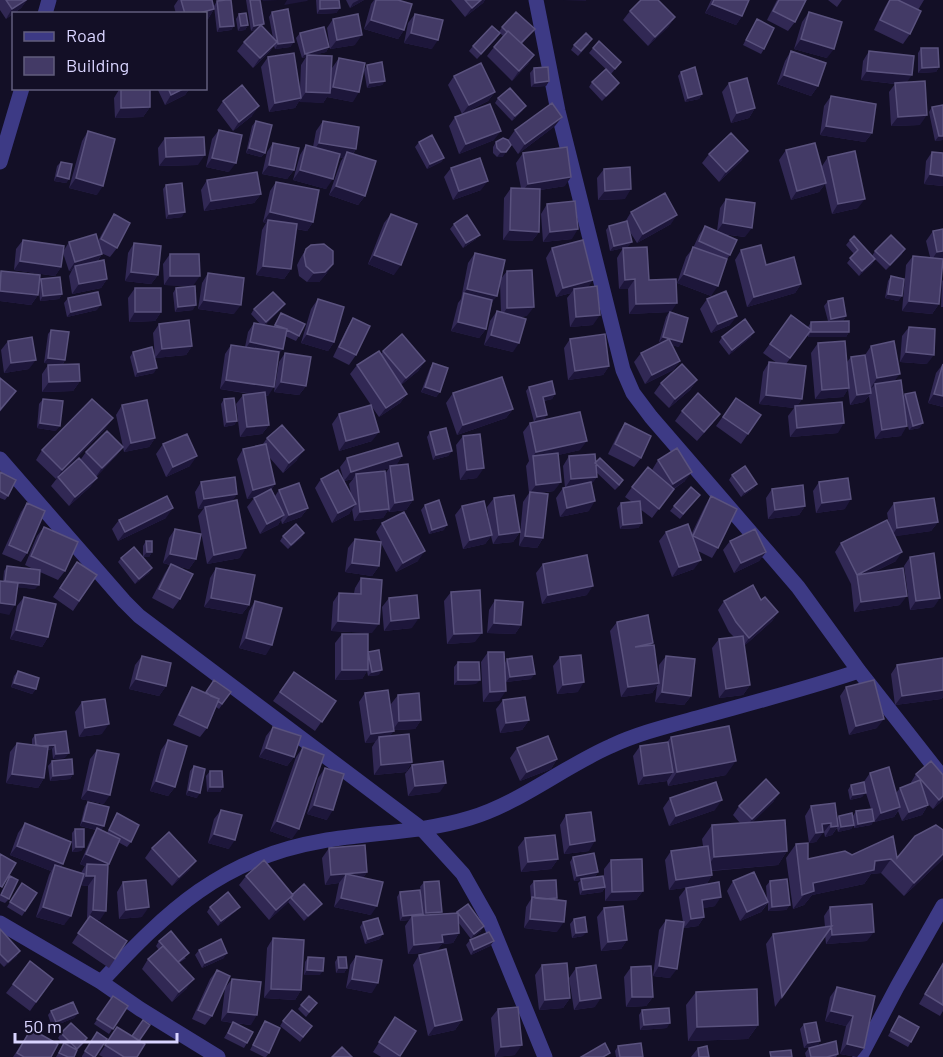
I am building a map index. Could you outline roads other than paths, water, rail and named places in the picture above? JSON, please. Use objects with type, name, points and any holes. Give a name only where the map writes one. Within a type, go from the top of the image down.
[{"type":"street","points":[[536,0],[558,111],[623,370],[633,393],[651,417],[798,587],[859,671],[943,778]]},
{"type":"street","points":[[0,162],[21,90]]},
{"type":"street","points":[[0,459],[139,616],[422,829],[463,874],[489,920],[545,1057]]},
{"type":"street","points":[[100,982],[168,914],[218,878],[248,862],[288,847],[322,840],[422,829],[471,818],[507,802],[610,746],[642,734],[859,671]]},
{"type":"street","points":[[860,1057],[943,906]]},
{"type":"street","points":[[0,923],[100,982],[218,1057]]}]
